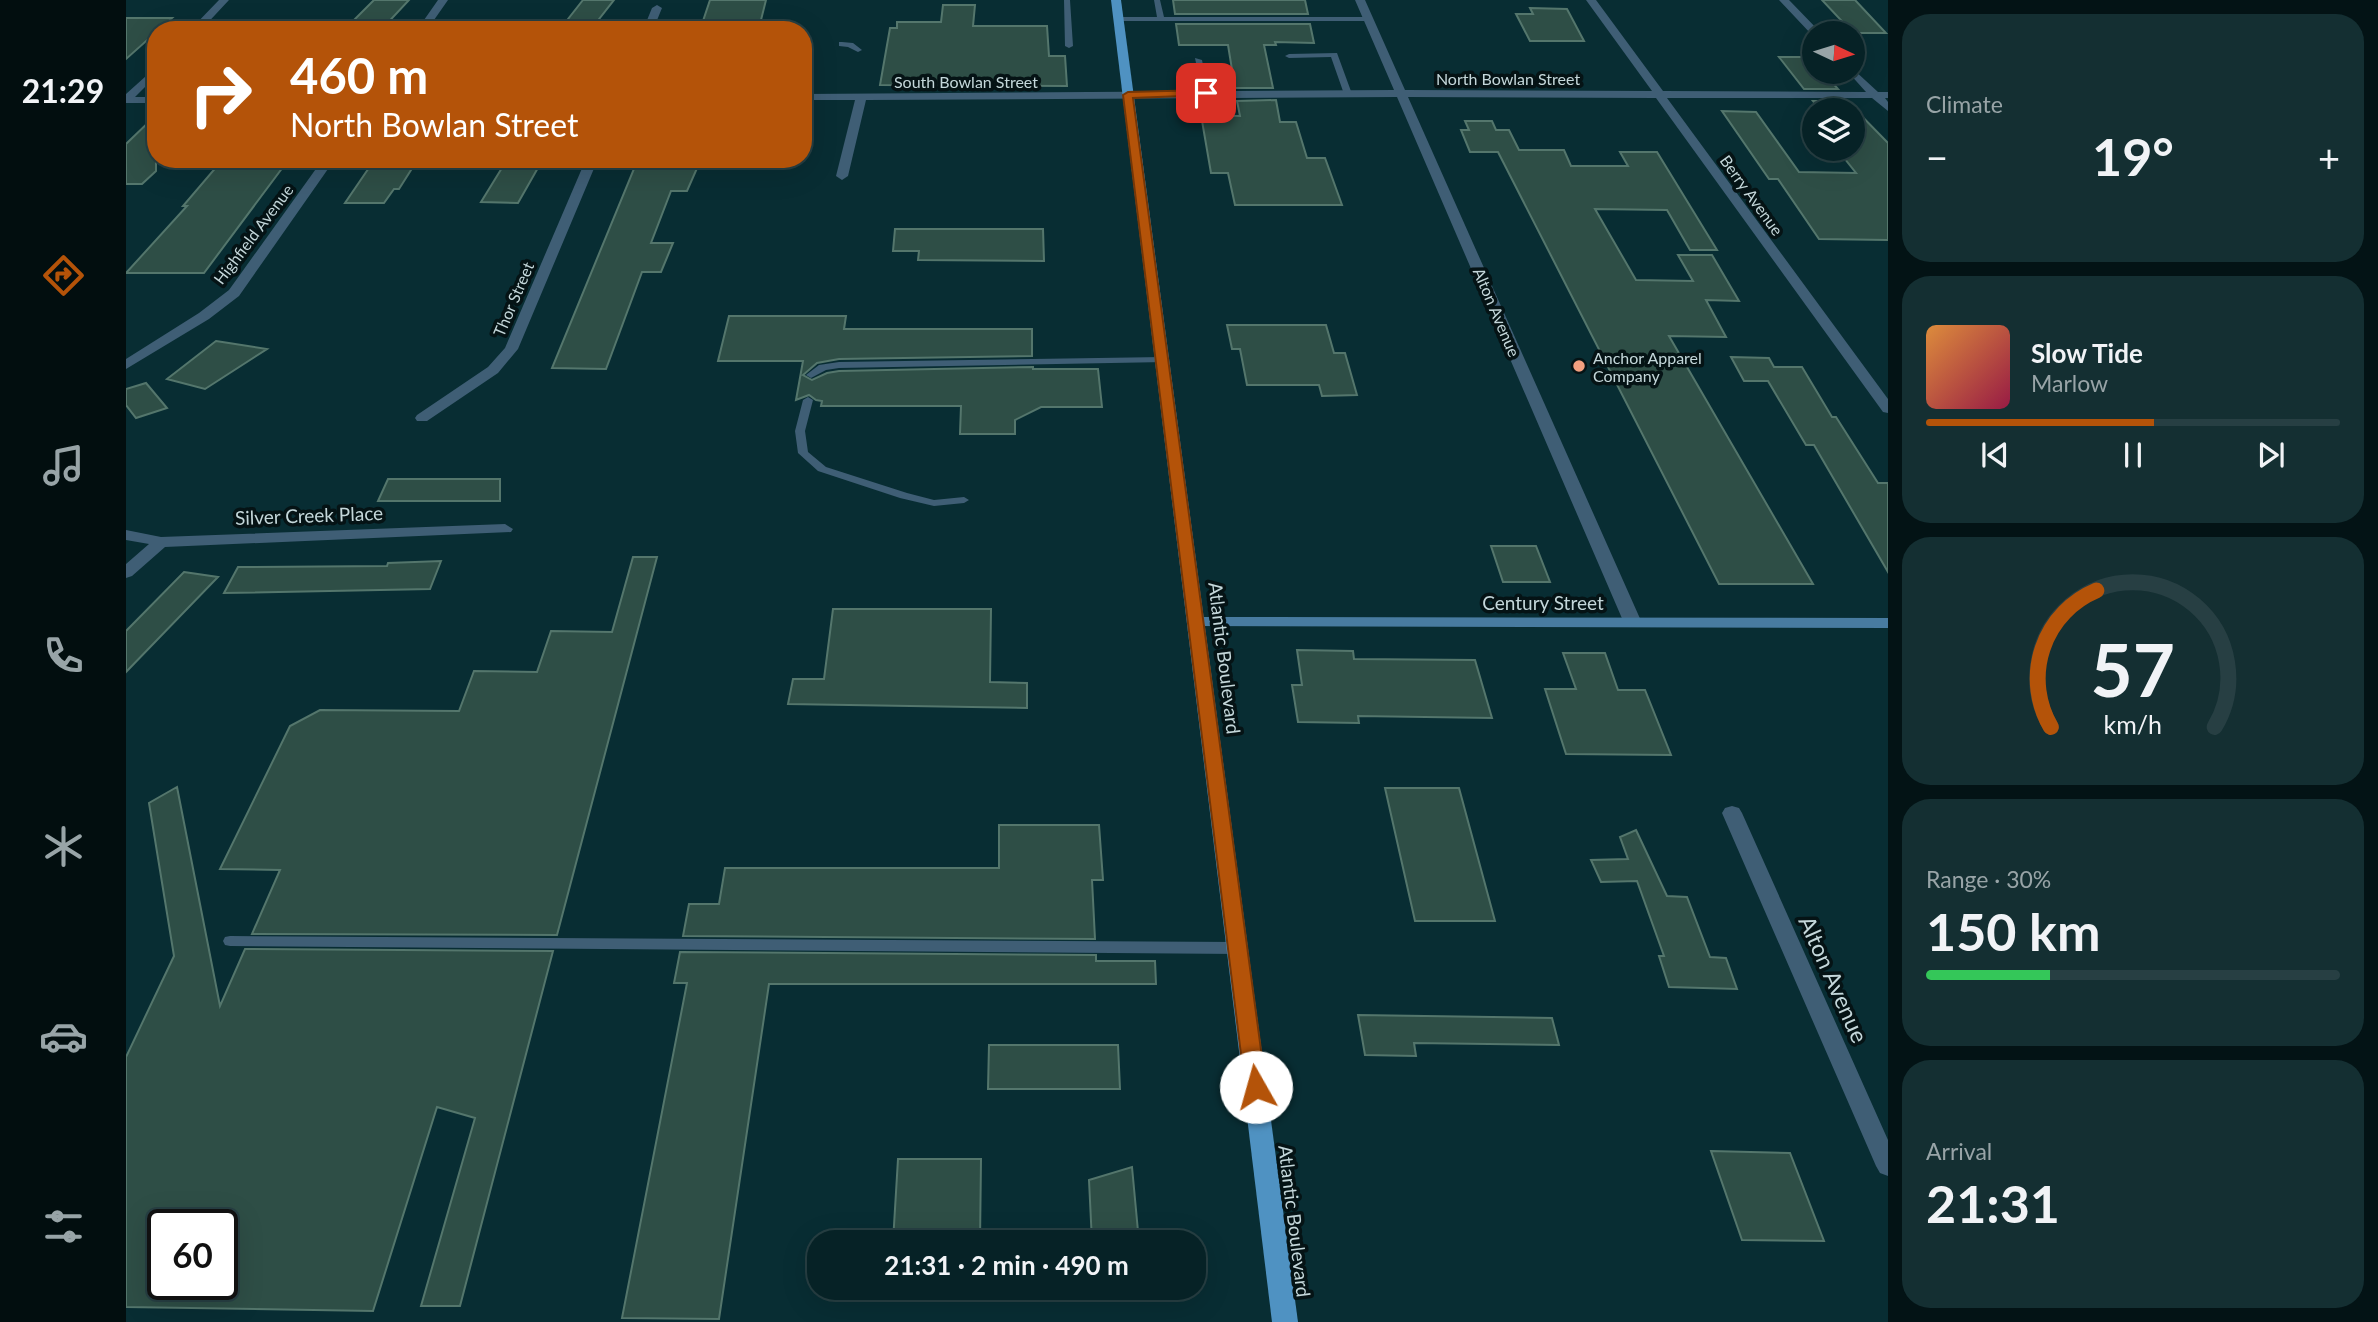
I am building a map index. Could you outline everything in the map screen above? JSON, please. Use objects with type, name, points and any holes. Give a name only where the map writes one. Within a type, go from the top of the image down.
[{"type":"main road","name":"Atlantic Boulevard","points":[[1116,0],[1285,1322]]},
{"type":"street","points":[[204,21],[224,0]]},
{"type":"street","points":[[428,21],[443,0]]},
{"type":"street","name":"Alton Avenue","points":[[1360,0],[1633,624]]},
{"type":"street","name":"Berry Avenue","points":[[1591,0],[1888,409]]},
{"type":"street","points":[[1784,0],[1804,21]]},
{"type":"street","points":[[652,21],[657,8]]},
{"type":"street","points":[[126,100],[147,79]]},
{"type":"street","points":[[1864,84],[1888,108]]},
{"type":"street","name":"North Bowlan Street","points":[[1128,95],[1888,95]]},
{"type":"street","name":"South Bowlan Street","points":[[812,97],[1128,95]]},
{"type":"street","points":[[842,176],[861,97]]},
{"type":"street","points":[[126,100],[147,100]]},
{"type":"street","name":"Highfield Avenue","points":[[126,365],[204,316],[234,293],[323,168]]},
{"type":"street","name":"Thor Street","points":[[422,418],[493,370],[511,349],[588,168]]},
{"type":"street","name":"Silver Creek Place","points":[[126,535],[161,542],[505,529]]},
{"type":"street","points":[[126,573],[161,542]]},
{"type":"street","name":"Century Street","points":[[1197,622],[1888,623]]},
{"type":"street","name":"Alton Avenue","points":[[1732,814],[1888,1166]]},
{"type":"lane","points":[[1067,0],[1069,46]]},
{"type":"lane","points":[[1157,0],[1161,19]]},
{"type":"lane","points":[[1118,19],[1369,19]]},
{"type":"lane","points":[[842,44],[850,44],[858,50]]},
{"type":"lane","points":[[1289,56],[1334,55],[1348,94]]},
{"type":"lane","points":[[1198,60],[1206,93]]},
{"type":"lane","points":[[811,375],[822,366],[1000,365],[1163,360]]},
{"type":"lane","points":[[808,400],[800,431],[803,453],[822,469],[934,503],[964,500]]},
{"type":"lane","points":[[230,941],[1238,948]]},
{"type":"building","points":[[374,0],[409,0],[389,21],[353,21]]},
{"type":"building","points":[[583,0],[614,0],[598,21],[566,21]]},
{"type":"building","points":[[710,0],[766,0],[761,21],[703,21]]},
{"type":"building","points":[[1173,0],[1305,0],[1308,14],[1175,14]]},
{"type":"building","points":[[1822,0],[1855,0],[1886,33],[1866,33],[1866,21],[1842,21]]},
{"type":"building","points":[[943,5],[975,5],[973,26],[1047,26],[1049,56],[1065,56],[1067,86],[880,85],[890,28],[897,28],[897,22],[941,22]]},
{"type":"building","points":[[1530,8],[1567,9],[1584,41],[1530,41],[1516,14],[1533,14]]},
{"type":"building","points":[[126,18],[172,18],[169,21],[147,21],[147,40],[126,59]]},
{"type":"building","points":[[1176,24],[1310,24],[1314,43],[1275,42],[1276,45],[1264,45],[1273,88],[1235,88],[1228,45],[1179,45]]},
{"type":"building","points":[[1779,57],[1802,57],[1802,84],[1834,84],[1838,89],[1804,89]]},
{"type":"building","points":[[1276,100],[1280,122],[1296,122],[1307,158],[1325,158],[1342,205],[1235,205],[1228,173],[1211,173],[1201,115],[1240,116],[1237,101]]},
{"type":"building","points":[[1722,111],[1756,112],[1799,172],[1856,173],[1846,161],[1865,161],[1865,119],[1888,143],[1888,240],[1819,239],[1778,179],[1769,179]]},
{"type":"building","points":[[1465,121],[1492,121],[1496,130],[1509,130],[1519,150],[1564,150],[1571,166],[1628,166],[1620,152],[1657,152],[1717,250],[1690,250],[1667,210],[1595,209],[1636,280],[1693,281],[1678,255],[1712,255],[1739,301],[1706,300],[1726,337],[1669,336],[1813,584],[1719,584],[1498,152],[1470,152],[1461,130],[1469,130]]},
{"type":"building","points":[[147,124],[147,168],[156,168],[156,171],[142,184],[126,184],[126,144]]},
{"type":"building","points":[[215,168],[282,168],[204,273],[126,273],[187,206],[183,206]]},
{"type":"building","points":[[369,168],[412,168],[399,189],[394,189],[384,203],[345,203]]},
{"type":"building","points":[[502,168],[538,168],[518,203],[481,202]]},
{"type":"building","points":[[634,168],[697,168],[687,191],[671,191],[651,243],[673,243],[661,272],[642,272],[606,369],[552,368]]},
{"type":"building","points":[[895,229],[1043,229],[1044,261],[918,260],[919,251],[893,251]]},
{"type":"building","points":[[729,316],[846,316],[844,329],[1032,329],[1032,356],[839,359],[817,363],[803,375],[812,380],[839,371],[1033,367],[1098,369],[1102,407],[1041,407],[1015,420],[1015,434],[960,434],[961,406],[821,406],[822,401],[809,395],[796,400],[803,361],[718,361]]},
{"type":"building","points":[[1227,325],[1326,325],[1334,353],[1345,353],[1357,395],[1322,396],[1319,385],[1247,385],[1240,349],[1232,349]]},
{"type":"building","points":[[216,341],[267,349],[205,389],[167,379]]},
{"type":"building","points":[[1731,357],[1769,358],[1774,367],[1802,367],[1832,417],[1836,417],[1878,483],[1888,483],[1888,572],[1814,445],[1806,445],[1768,381],[1744,381]]},
{"type":"building","points":[[146,383],[167,408],[136,418],[126,405],[126,389]]},
{"type":"building","points":[[388,479],[500,479],[500,501],[378,501]]},
{"type":"building","points":[[1491,546],[1536,546],[1550,582],[1503,582]]},
{"type":"building","points":[[633,557],[657,557],[557,935],[252,934],[280,870],[220,869],[290,726],[320,710],[459,711],[474,671],[537,672],[551,631],[612,632]]},
{"type":"building","points":[[441,561],[430,589],[224,593],[238,567],[387,566],[388,563]]},
{"type":"building","points":[[184,572],[218,577],[126,672],[126,631]]},
{"type":"building","points":[[833,609],[991,609],[990,682],[1027,683],[1027,708],[788,704],[793,679],[824,679]]},
{"type":"building","points":[[1297,650],[1353,651],[1354,659],[1475,660],[1492,718],[1358,716],[1359,723],[1298,722],[1292,685],[1302,685]]},
{"type":"building","points":[[1563,653],[1605,653],[1618,690],[1645,690],[1671,755],[1566,754],[1545,689],[1576,689]]},
{"type":"building","points":[[177,787],[220,1006],[245,949],[553,951],[460,1306],[421,1306],[475,1118],[437,1107],[373,1311],[126,1307],[126,1057],[174,956],[149,803]]},
{"type":"building","points":[[1385,788],[1459,788],[1495,921],[1415,921]]},
{"type":"building","points":[[999,825],[1099,825],[1103,880],[1092,880],[1095,939],[683,936],[689,904],[719,904],[725,868],[999,868]]},
{"type":"building","points":[[1636,830],[1667,896],[1687,897],[1710,957],[1726,958],[1737,989],[1669,987],[1659,956],[1664,956],[1637,881],[1601,882],[1591,860],[1628,859],[1620,837]]},
{"type":"building","points":[[680,952],[1096,955],[1096,961],[1155,961],[1156,984],[769,984],[719,1319],[622,1318],[687,983],[674,983]]},
{"type":"building","points":[[1358,1015],[1552,1018],[1559,1045],[1414,1043],[1416,1056],[1365,1055]]},
{"type":"building","points":[[989,1045],[1118,1045],[1120,1089],[988,1089]]},
{"type":"building","points":[[1711,1151],[1790,1153],[1824,1241],[1742,1240]]},
{"type":"building","points":[[898,1159],[981,1159],[980,1230],[894,1230]]},
{"type":"building","points":[[1132,1167],[1138,1230],[1091,1230],[1089,1180]]},
{"type":"place","name":"Anchor Apparel Company","points":[[1579,366]]},
{"type":"route","points":[[1206,93],[1128,95],[1256,1087]]}]
